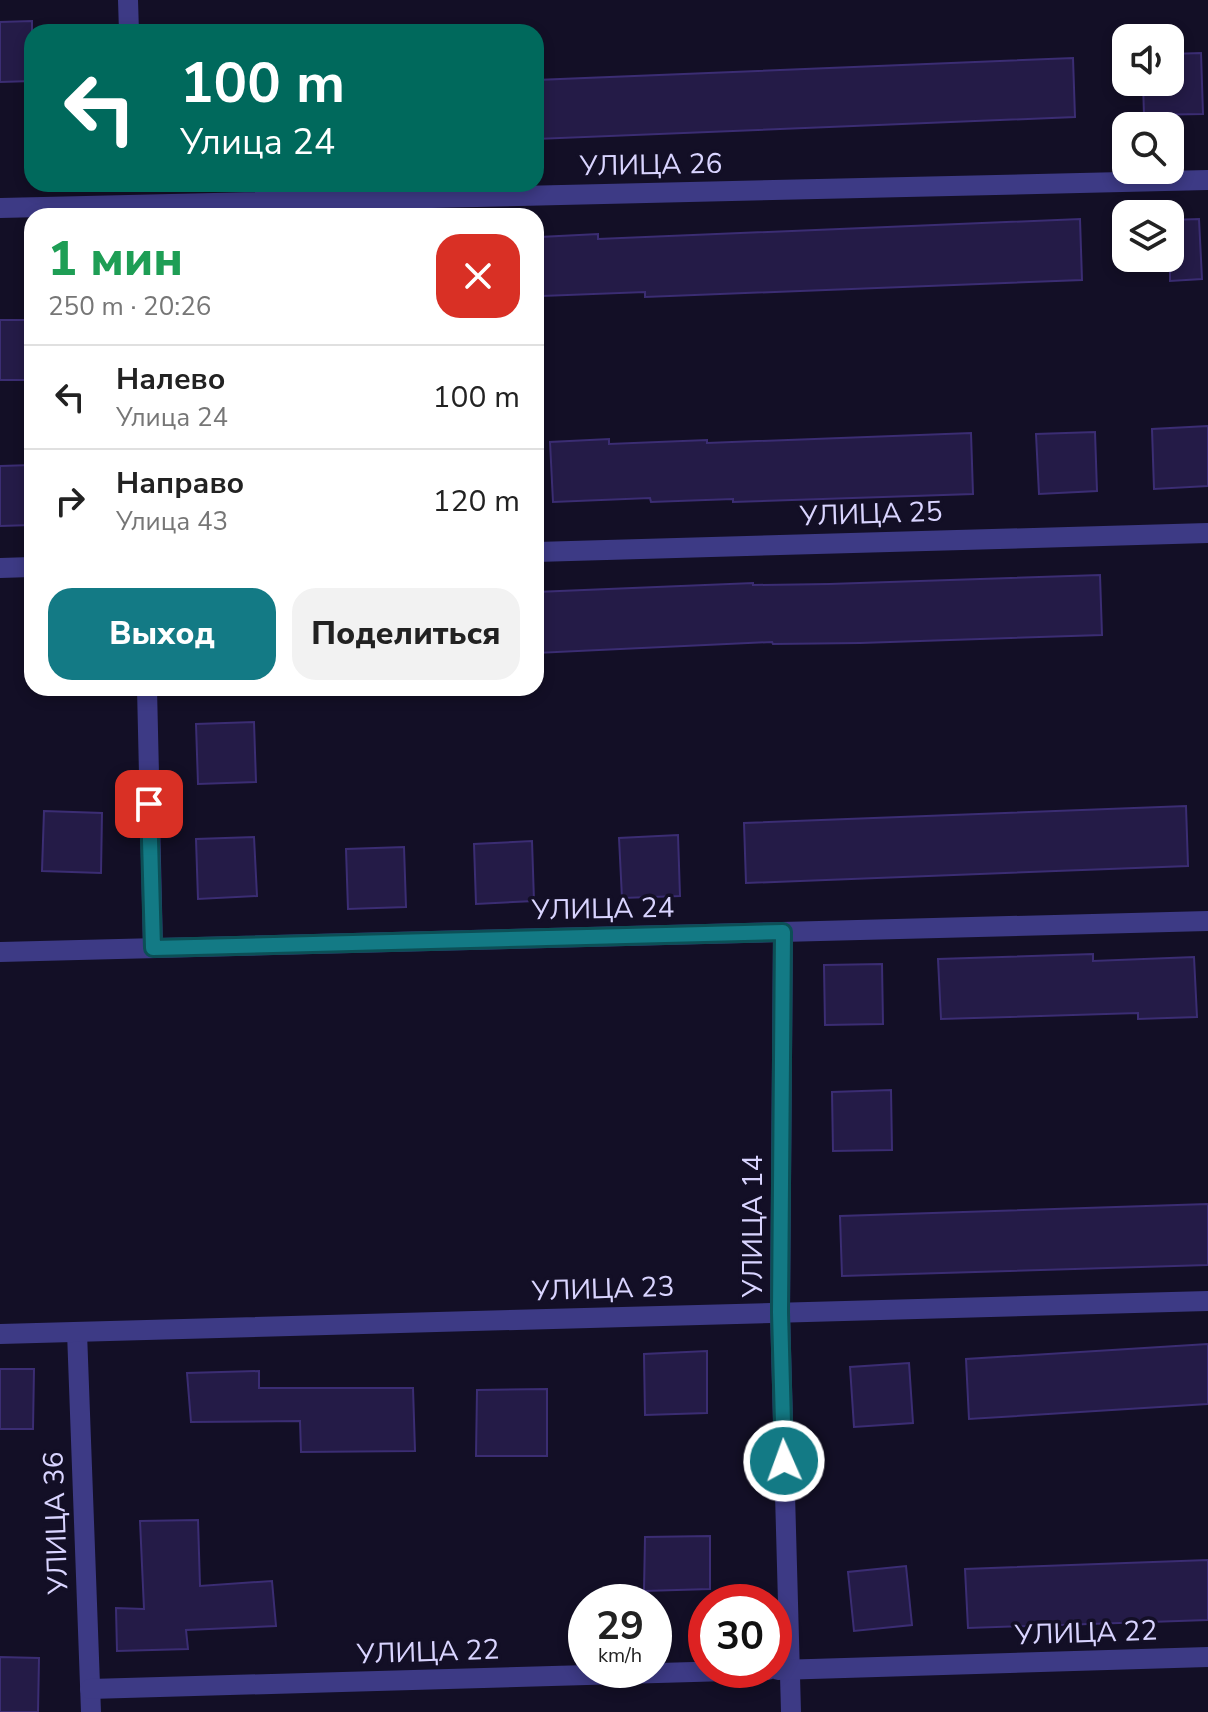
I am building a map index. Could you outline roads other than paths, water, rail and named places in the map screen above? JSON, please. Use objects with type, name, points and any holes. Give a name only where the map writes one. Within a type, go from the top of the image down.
[{"type":"street","points":[[128,0],[129,24]]},
{"type":"street","name":"УЛИЦА 26","points":[[236,208],[1208,180]]},
{"type":"street","name":"УЛИЦА 26","points":[[0,208],[24,209]]},
{"type":"street","name":"УЛИЦА 25","points":[[544,552],[1208,533]]},
{"type":"street","points":[[0,568],[24,567]]},
{"type":"street","points":[[147,696],[153,948]]},
{"type":"street","name":"УЛИЦА 24","points":[[0,952],[1208,921]]},
{"type":"street","name":"УЛИЦА 14","points":[[778,1584],[783,932]]},
{"type":"street","name":"УЛИЦА 23","points":[[0,1334],[1208,1301]]},
{"type":"street","name":"УЛИЦА 36","points":[[77,1332],[91,1712]]},
{"type":"street","name":"УЛИЦА 22","points":[[792,1670],[1208,1657]]},
{"type":"street","name":"УЛИЦА 22","points":[[90,1689],[688,1672]]},
{"type":"street","name":"УЛИЦА 14","points":[[783,1688],[791,1712]]}]
